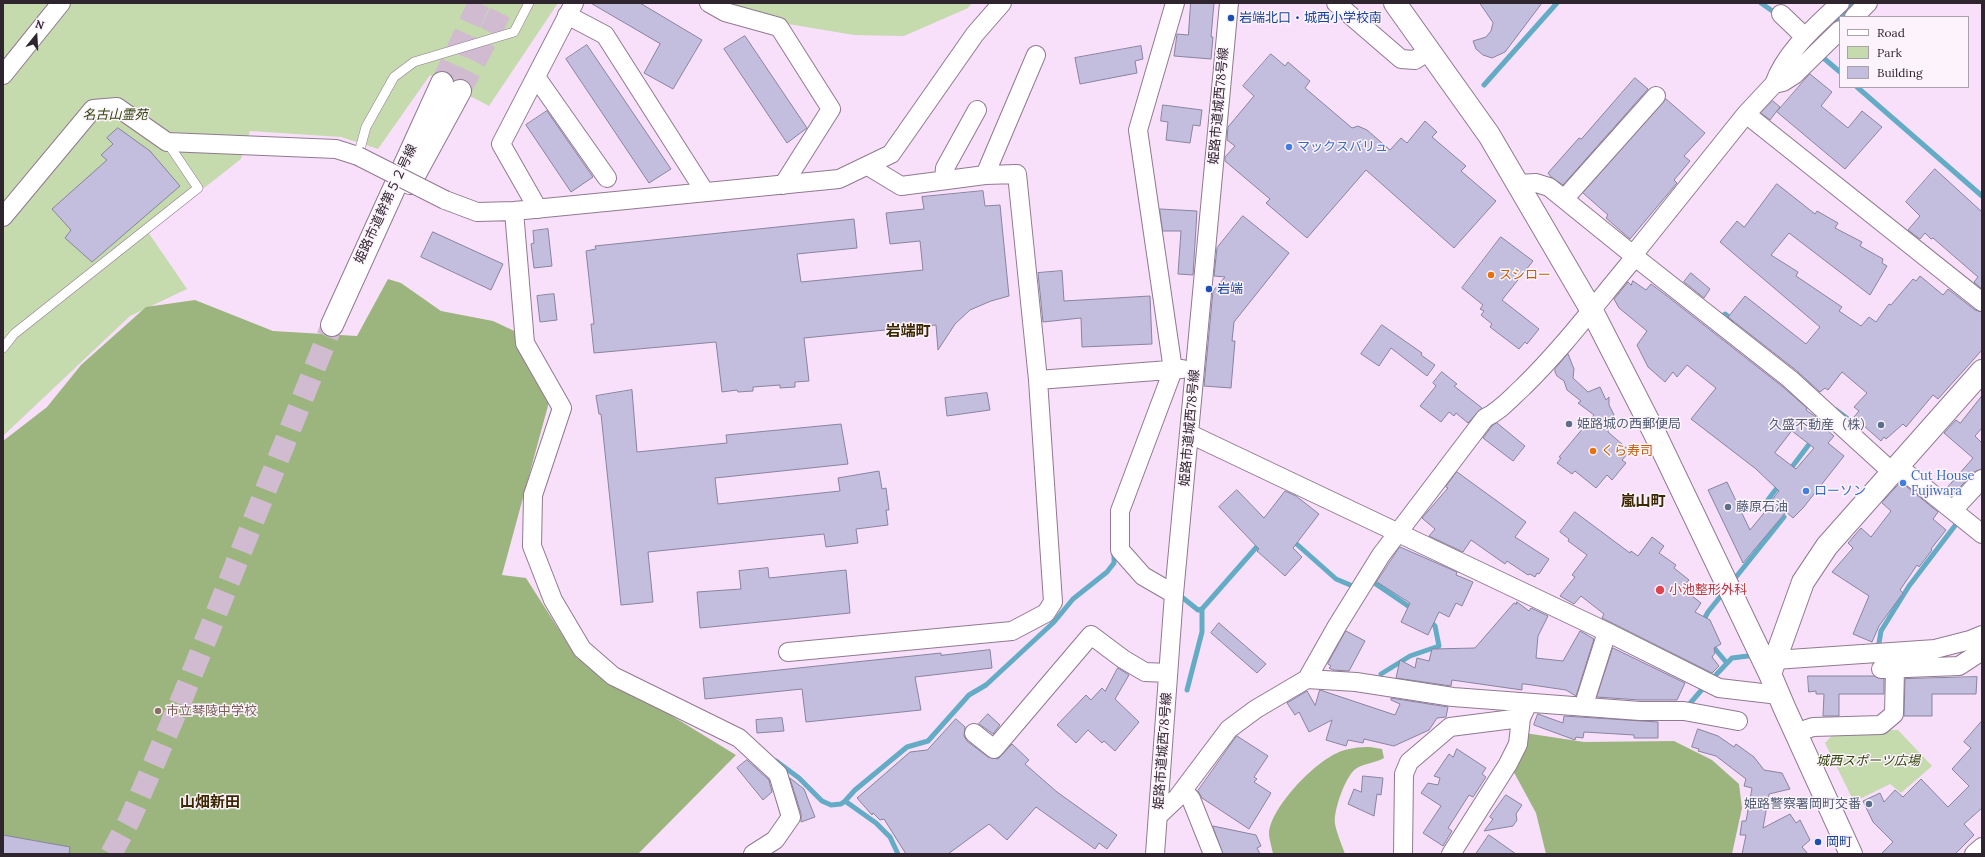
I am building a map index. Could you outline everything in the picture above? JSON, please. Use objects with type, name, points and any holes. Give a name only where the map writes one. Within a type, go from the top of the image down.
[{"type":"street","points":[[3,75],[61,3]]},
{"type":"street","points":[[709,3],[725,12],[780,27],[831,109],[784,185]]},
{"type":"street","points":[[3,216],[93,109],[116,107],[166,142],[336,149],[358,156],[445,200],[478,212],[538,209],[839,179],[891,154],[975,34],[1002,3]]},
{"type":"street","points":[[1174,594],[1143,576],[1120,550],[1120,511],[1173,370],[1138,130],[1175,3]]},
{"type":"street","name":"姫路市道城西78号線","points":[[1155,854],[1174,594],[1229,3]]},
{"type":"street","points":[[1336,3],[1401,59],[1415,60],[1430,50]]},
{"type":"street","points":[[1395,3],[1430,50],[1489,135],[1592,311],[1655,434],[1728,587],[1773,667],[1779,695],[1851,854]]},
{"type":"street","points":[[1158,816],[1184,790],[1229,729],[1256,709],[1307,679],[1337,626],[1381,555],[1485,418],[1496,413],[1538,372],[1592,311],[1636,258],[1746,114],[1774,84],[1784,63],[1802,40],[1840,3]]},
{"type":"street","points":[[538,209],[501,144],[570,9],[605,35],[705,192]]},
{"type":"street","points":[[1781,14],[1810,49],[1809,60]]},
{"type":"street","points":[[1774,84],[1783,82],[1809,60],[1839,31]]},
{"type":"street","points":[[985,175],[1036,55]]},
{"type":"street","points":[[536,77],[607,178]]},
{"type":"street","name":"姫路市道幹第５２号線","points":[[338,327],[361,258],[451,87]]},
{"type":"street","points":[[1565,198],[1656,96]]},
{"type":"street","points":[[944,180],[945,168],[977,110]]},
{"type":"street","points":[[1746,114],[1982,302]]},
{"type":"street","points":[[788,652],[1012,631],[1046,613],[1052,602],[1038,380],[1017,174],[985,175],[901,186],[868,166]]},
{"type":"street","points":[[1517,184],[1536,183],[1549,186],[1565,198],[1636,258],[1790,378],[1892,472],[1905,472],[1982,534]]},
{"type":"street","points":[[514,211],[525,343],[562,408],[533,495],[532,546],[553,600],[582,649],[613,676],[739,738],[778,774],[791,817],[774,840],[753,854]]},
{"type":"street","points":[[1038,380],[1195,368]]},
{"type":"street","points":[[1773,667],[1803,582],[1827,546],[1982,371]]},
{"type":"street","points":[[1190,434],[1607,632],[1719,688],[1779,695]]},
{"type":"street","points":[[1953,510],[1982,479]]},
{"type":"street","points":[[1585,707],[1586,698],[1607,632]]},
{"type":"street","points":[[974,733],[994,749],[1091,635],[1123,660],[1145,672],[1168,673]]},
{"type":"street","points":[[1773,667],[1979,645]]},
{"type":"street","points":[[1795,733],[1813,727],[1881,725],[1894,714],[1888,669],[1959,666],[1979,645]]},
{"type":"street","points":[[1307,679],[1356,682],[1453,697],[1525,711]]},
{"type":"street","points":[[1403,854],[1404,774],[1409,762],[1450,727],[1525,711],[1585,707],[1640,711],[1683,711],[1738,721]]},
{"type":"street","points":[[1451,854],[1512,758],[1518,744],[1525,711]]},
{"type":"street","points":[[1184,790],[1191,799],[1213,854]]},
{"type":"street","points":[[1974,854],[1982,847]]},
{"type":"lane","points":[[358,156],[366,127],[394,77],[414,62],[514,32],[529,3]]},
{"type":"lane","points":[[3,348],[14,334],[198,188],[166,142]]},
{"type":"green space","name":"名古山霊苑","points":[[3,3],[558,3],[489,106],[430,75],[378,149],[341,137],[250,131],[241,159],[148,232],[187,289],[130,316],[3,436]]},
{"type":"green space","points":[[725,3],[972,3],[968,8],[904,36],[854,35],[788,24]]},
{"type":"green space","points":[[388,279],[401,283],[441,311],[493,321],[523,335],[552,391],[502,575],[526,578],[577,658],[736,755],[638,854],[3,854],[3,441],[47,407],[81,365],[146,307],[195,300],[273,331],[357,336]]},
{"type":"green space","name":"城西スポーツ広場","points":[[1837,730],[1898,730],[1932,766],[1901,793],[1890,784],[1854,802],[1825,743]]},
{"type":"green space","points":[[1512,731],[1584,742],[1674,741],[1712,760],[1739,784],[1742,808],[1732,854],[1546,854],[1536,813],[1504,754]]},
{"type":"green space","points":[[1370,747],[1382,749],[1384,758],[1357,768],[1349,777],[1338,802],[1335,824],[1345,854],[1273,854],[1269,833],[1272,823],[1277,811],[1295,787],[1317,766],[1337,753],[1353,748]]},
{"type":"building","points":[[591,3],[640,3],[702,40],[673,89],[644,73],[660,44]]},
{"type":"building","points":[[1191,3],[1214,3],[1211,59],[1174,56],[1177,34],[1188,35]]},
{"type":"building","points":[[1480,3],[1542,3],[1505,52],[1492,58],[1483,55],[1476,49],[1473,41],[1486,37],[1491,31],[1493,23]]},
{"type":"building","points":[[745,36],[807,128],[787,143],[724,49]]},
{"type":"building","points":[[587,45],[671,169],[649,183],[566,59]]},
{"type":"building","points":[[1141,46],[1143,59],[1135,61],[1137,73],[1080,84],[1075,58]]},
{"type":"building","points":[[1271,54],[1285,66],[1288,62],[1310,81],[1305,88],[1352,128],[1358,126],[1367,130],[1390,150],[1401,138],[1407,143],[1425,121],[1437,132],[1432,137],[1466,166],[1461,171],[1496,201],[1454,248],[1366,170],[1307,238],[1266,203],[1270,199],[1225,161],[1225,157],[1235,146],[1227,140],[1228,127],[1254,96],[1243,86]]},
{"type":"building","points":[[1810,74],[1832,92],[1821,106],[1848,128],[1862,111],[1882,127],[1845,169],[1777,112]]},
{"type":"building","points":[[1635,78],[1648,89],[1563,185],[1551,177],[1548,173],[1579,138],[1581,139]]},
{"type":"building","points":[[1666,99],[1705,133],[1684,156],[1690,161],[1674,180],[1677,183],[1630,239],[1606,218],[1608,215],[1583,193]]},
{"type":"building","points":[[1773,101],[1780,107],[1770,120],[1761,113]]},
{"type":"building","points":[[1163,105],[1202,110],[1200,126],[1193,125],[1190,143],[1166,140],[1168,122],[1161,121]]},
{"type":"building","points":[[547,111],[593,177],[571,192],[526,125]]},
{"type":"building","points":[[118,128],[150,151],[180,186],[92,262],[65,238],[71,230],[52,209],[107,160],[101,155],[113,144],[107,138]]},
{"type":"building","points":[[1935,169],[1982,212],[1982,289],[1974,282],[1978,277],[1933,238],[1931,239],[1925,233],[1920,239],[1908,230],[1920,216],[1906,202]]},
{"type":"building","points":[[1777,184],[1815,214],[1817,211],[1838,223],[1835,228],[1862,242],[1860,246],[1883,259],[1882,263],[1887,266],[1870,295],[1789,233],[1771,255],[1798,272],[1796,276],[1842,307],[1839,311],[1861,326],[1869,317],[1876,322],[1889,304],[1891,305],[1913,279],[1916,281],[1920,276],[1943,295],[1948,289],[1975,310],[1982,312],[1982,350],[1938,399],[1933,395],[1906,427],[1903,424],[1886,439],[1884,437],[1881,441],[1854,417],[1859,411],[1854,407],[1867,393],[1842,372],[1828,390],[1825,388],[1820,392],[1797,371],[1728,317],[1745,296],[1806,344],[1820,327],[1720,242],[1737,221],[1744,227]]},
{"type":"building","points":[[983,191],[985,206],[1000,205],[1009,296],[991,301],[970,310],[955,324],[938,350],[936,325],[804,338],[809,381],[795,382],[795,387],[780,388],[780,385],[753,387],[753,391],[738,392],[737,390],[722,392],[716,342],[594,353],[591,324],[594,324],[586,251],[596,249],[595,246],[854,219],[857,248],[797,254],[801,282],[923,270],[920,241],[890,244],[886,213],[924,209],[922,197]]},
{"type":"building","points":[[1160,209],[1197,211],[1193,275],[1178,274],[1181,231],[1163,231]]},
{"type":"building","points":[[1243,216],[1289,253],[1234,322],[1232,341],[1235,341],[1231,388],[1204,386],[1213,291],[1225,277],[1214,276],[1217,248]]},
{"type":"building","points":[[548,229],[552,266],[534,268],[531,244],[534,243],[533,231]]},
{"type":"building","points":[[433,232],[503,264],[491,290],[421,257]]},
{"type":"building","points":[[1501,237],[1533,261],[1502,300],[1539,329],[1527,344],[1525,342],[1519,349],[1490,327],[1492,324],[1481,315],[1484,311],[1480,309],[1483,305],[1462,288]]},
{"type":"building","points":[[1062,271],[1064,301],[1150,296],[1152,344],[1082,347],[1081,318],[1043,322],[1038,273]]},
{"type":"building","points":[[1691,273],[1710,289],[1704,298],[1684,282]]},
{"type":"building","points":[[1633,281],[1646,290],[1651,284],[1783,387],[1807,408],[1806,410],[1816,417],[1814,419],[1834,436],[1828,443],[1844,456],[1803,508],[1793,518],[1786,512],[1743,563],[1708,490],[1727,482],[1750,530],[1773,502],[1771,501],[1779,491],[1756,469],[1691,419],[1716,388],[1687,365],[1677,377],[1673,372],[1665,382],[1648,367],[1637,345],[1647,331],[1619,308],[1614,299],[1628,282],[1631,285]],"holes":[[[1792,431],[1814,448],[1796,469],[1775,453]]]},
{"type":"building","points":[[554,294],[557,320],[540,322],[537,296]]},
{"type":"building","points":[[1382,325],[1422,353],[1421,355],[1435,365],[1427,376],[1391,348],[1379,366],[1361,354]]},
{"type":"building","points":[[1568,354],[1574,369],[1573,378],[1588,392],[1600,387],[1606,400],[1609,397],[1609,405],[1614,415],[1608,419],[1608,432],[1630,451],[1622,460],[1626,463],[1612,480],[1607,475],[1596,488],[1575,471],[1572,474],[1557,463],[1561,458],[1559,457],[1594,415],[1578,403],[1581,401],[1567,390],[1564,381],[1557,376],[1555,372],[1555,369]]},
{"type":"building","points":[[1442,372],[1457,384],[1454,386],[1482,408],[1468,423],[1456,413],[1454,416],[1449,412],[1441,422],[1420,406],[1436,386],[1433,383]]},
{"type":"building","points":[[632,390],[637,452],[727,443],[726,435],[841,424],[848,464],[715,478],[718,504],[840,491],[838,478],[879,471],[882,489],[886,488],[889,510],[886,510],[888,525],[856,529],[858,543],[826,547],[824,534],[648,552],[653,602],[621,605],[601,414],[599,414],[596,396]]},
{"type":"building","points":[[987,393],[990,410],[947,416],[945,398]]},
{"type":"building","points":[[1982,396],[1982,428],[1975,436],[1982,443],[1982,469],[1974,472],[1952,496],[1945,490],[1973,458],[1944,433],[1956,420],[1960,423]]},
{"type":"building","points":[[1497,423],[1525,446],[1513,461],[1483,438],[1492,426]]},
{"type":"building","points":[[1457,472],[1526,522],[1515,537],[1549,559],[1539,574],[1537,573],[1535,577],[1530,574],[1528,575],[1507,561],[1505,564],[1471,540],[1463,552],[1429,536],[1435,529],[1422,518],[1448,488],[1446,487]]},
{"type":"building","points":[[1901,482],[1938,512],[1933,519],[1946,530],[1919,567],[1917,565],[1900,590],[1903,593],[1879,626],[1872,642],[1853,634],[1869,596],[1832,572],[1853,548],[1848,543],[1861,528],[1871,537],[1891,511],[1882,503]]},
{"type":"building","points":[[1237,490],[1264,518],[1285,491],[1296,496],[1319,514],[1293,548],[1302,557],[1285,576],[1257,551],[1259,549],[1219,507]]},
{"type":"building","points":[[1575,512],[1630,553],[1631,551],[1638,556],[1652,537],[1664,546],[1659,553],[1676,565],[1674,568],[1689,580],[1684,586],[1694,594],[1692,596],[1701,603],[1695,612],[1710,620],[1721,644],[1714,648],[1715,653],[1712,657],[1719,666],[1712,673],[1602,618],[1604,614],[1581,596],[1574,604],[1560,596],[1575,577],[1572,575],[1587,555],[1568,541],[1569,539],[1560,532]]},
{"type":"building","points":[[1400,547],[1457,572],[1456,575],[1473,582],[1462,606],[1456,603],[1449,617],[1439,612],[1428,635],[1401,622],[1410,603],[1377,582]]},
{"type":"building","points":[[768,568],[769,578],[846,570],[850,613],[700,628],[697,592],[741,589],[739,571]]},
{"type":"building","points":[[1517,602],[1529,611],[1531,608],[1548,616],[1538,636],[1536,658],[1563,661],[1580,631],[1594,639],[1576,696],[1566,690],[1525,684],[1522,684],[1522,690],[1452,680],[1451,686],[1396,678],[1400,660],[1415,668],[1417,658],[1429,661],[1432,649],[1475,648],[1514,603],[1516,604]]},
{"type":"building","points":[[1219,623],[1266,664],[1257,673],[1211,633]]},
{"type":"building","points":[[1346,631],[1365,641],[1349,671],[1333,670],[1329,668],[1331,666],[1328,664]]},
{"type":"building","points":[[1613,648],[1685,683],[1677,700],[1640,700],[1597,697]]},
{"type":"building","points":[[990,650],[992,668],[915,677],[921,710],[806,722],[802,689],[705,699],[703,678],[941,653],[941,655]]},
{"type":"building","points":[[1118,668],[1129,675],[1115,699],[1139,722],[1115,751],[1104,741],[1102,743],[1088,730],[1076,743],[1057,725],[1086,695],[1091,700],[1102,688],[1105,691]]},
{"type":"building","points":[[1808,676],[1874,676],[1884,679],[1884,694],[1839,694],[1839,716],[1823,716],[1824,694],[1816,694],[1816,691],[1809,692]]},
{"type":"building","points":[[1977,677],[1976,694],[1932,694],[1932,716],[1904,716],[1905,679]]},
{"type":"building","points":[[1320,690],[1395,715],[1400,704],[1391,700],[1391,698],[1448,707],[1446,717],[1437,718],[1429,730],[1394,746],[1364,739],[1363,743],[1348,740],[1346,746],[1326,740],[1332,720],[1309,732],[1299,712],[1295,715],[1287,703],[1307,691],[1315,705]]},
{"type":"building","points":[[988,714],[1000,725],[993,734],[979,724]]},
{"type":"building","points":[[1538,714],[1563,723],[1564,716],[1658,722],[1658,738],[1634,738],[1634,735],[1584,732],[1583,738],[1576,737],[1575,740],[1534,725]]},
{"type":"building","points":[[782,718],[784,731],[757,733],[756,720]]},
{"type":"building","points":[[956,719],[965,727],[964,736],[967,741],[988,757],[998,759],[1012,744],[1029,760],[1025,764],[1057,792],[1117,835],[1107,849],[1099,843],[1095,849],[1036,807],[1007,840],[989,824],[948,854],[906,854],[884,819],[880,820],[873,813],[872,815],[857,798],[910,752],[927,750]]},
{"type":"building","points":[[1982,721],[1982,808],[1964,824],[1974,835],[1955,854],[1881,854],[1893,842],[1873,822],[1863,801],[1880,793],[1884,802],[1895,790],[1903,797],[1921,779],[1948,807],[1969,786],[1952,769],[1971,748],[1964,742]]},
{"type":"building","points":[[1698,729],[1718,736],[1734,747],[1736,744],[1754,757],[1764,770],[1782,773],[1790,789],[1769,794],[1763,828],[1790,814],[1796,823],[1800,820],[1810,840],[1802,847],[1808,854],[1742,854],[1746,835],[1740,835],[1742,821],[1746,821],[1752,788],[1744,786],[1746,779],[1716,756],[1698,751],[1699,749],[1692,747]]},
{"type":"building","points":[[1237,736],[1268,756],[1254,777],[1257,779],[1254,782],[1271,793],[1249,829],[1202,798],[1198,791]]},
{"type":"building","points":[[1457,749],[1486,768],[1482,774],[1486,777],[1473,797],[1469,795],[1448,828],[1452,831],[1443,846],[1423,833],[1441,806],[1421,793],[1428,783],[1438,785],[1440,778],[1434,776],[1449,754],[1453,757]]},
{"type":"building","points":[[747,760],[769,780],[772,792],[763,800],[737,768]]},
{"type":"building","points":[[1363,776],[1383,778],[1381,795],[1377,794],[1374,816],[1348,804],[1354,789],[1361,792]]},
{"type":"building","points":[[790,778],[804,789],[815,817],[801,822],[801,814]]},
{"type":"building","points":[[1506,795],[1522,805],[1516,814],[1517,820],[1513,826],[1484,831],[1493,819],[1490,817]]},
{"type":"building","points":[[1213,826],[1256,835],[1261,846],[1257,848],[1260,854],[1223,854]]},
{"type":"building","points":[[3,835],[70,847],[69,854],[3,854]]},
{"type":"building","points":[[1489,835],[1516,854],[1476,854]]},
{"type":"waterway","points":[[1484,85],[1557,3]]},
{"type":"waterway","points":[[1761,3],[1778,15]]},
{"type":"waterway","points":[[1842,16],[1854,3]]},
{"type":"waterway","points":[[1833,26],[1839,19]]},
{"type":"waterway","points":[[1820,55],[1839,71]]},
{"type":"waterway","points":[[1858,88],[1982,196]]},
{"type":"waterway","points":[[1719,316],[1721,317],[1725,314],[1733,320]]},
{"type":"waterway","points":[[1836,410],[1856,425],[1863,417]]},
{"type":"waterway","points":[[1789,471],[1813,439]]},
{"type":"waterway","points":[[1732,582],[1784,517],[1767,501],[1780,484]]},
{"type":"waterway","points":[[1878,649],[1881,631],[1909,586],[1957,523]]},
{"type":"waterway","points":[[1291,539],[1336,579],[1355,587],[1356,586]]},
{"type":"waterway","points":[[1183,598],[1198,610],[1202,609],[1261,542]]},
{"type":"waterway","points":[[776,761],[799,778],[822,801],[831,805],[841,804],[855,790],[907,747],[928,741],[969,695],[986,685],[1054,622],[1073,599],[1107,572],[1114,563],[1114,550]]},
{"type":"waterway","points":[[1370,580],[1414,610]]},
{"type":"waterway","points":[[1702,623],[1708,612],[1724,592]]},
{"type":"waterway","points":[[1187,690],[1202,632],[1202,609]]},
{"type":"waterway","points":[[1381,674],[1410,656],[1439,646],[1435,626],[1429,621]]},
{"type":"waterway","points":[[1710,643],[1726,662]]},
{"type":"waterway","points":[[1711,680],[1732,658],[1756,655]]},
{"type":"waterway","points":[[1686,708],[1705,686]]},
{"type":"waterway","points":[[845,801],[876,823],[890,837],[898,854]]},
{"type":"tunnel","points":[[442,83],[479,3]]},
{"type":"tunnel","points":[[460,91],[505,3]]},
{"type":"tunnel","points":[[111,854],[130,819],[183,696],[332,325]]},
{"type":"place","name":"岩端北口・城西小学校南","points":[[1231,18]]},
{"type":"place","name":"マックスバリュ","points":[[1289,147]]},
{"type":"place","name":"スシロー","points":[[1491,275]]},
{"type":"place","name":"岩端","points":[[1209,289]]},
{"type":"place","name":"姫路城の西郵便局","points":[[1569,424]]},
{"type":"place","name":"久盛不動産（株）","points":[[1881,425]]},
{"type":"place","name":"くら寿司","points":[[1593,451]]},
{"type":"place","name":"Cut House Fujiwara","points":[[1903,483]]},
{"type":"place","name":"ローソン","points":[[1806,491]]},
{"type":"place","name":"藤原石油","points":[[1728,507]]},
{"type":"place","name":"小池整形外科","points":[[1660,590]]},
{"type":"place","name":"市立琴陵中学校","points":[[158,711]]},
{"type":"place","name":"姫路警察署岡町交番","points":[[1869,804]]},
{"type":"place","name":"岡町","points":[[1818,842]]},
{"type":"district","name":"岩端町","points":[[908,332]]},
{"type":"district","name":"嵐山町","points":[[1643,502]]},
{"type":"district","name":"山畑新田","points":[[210,803]]}]
